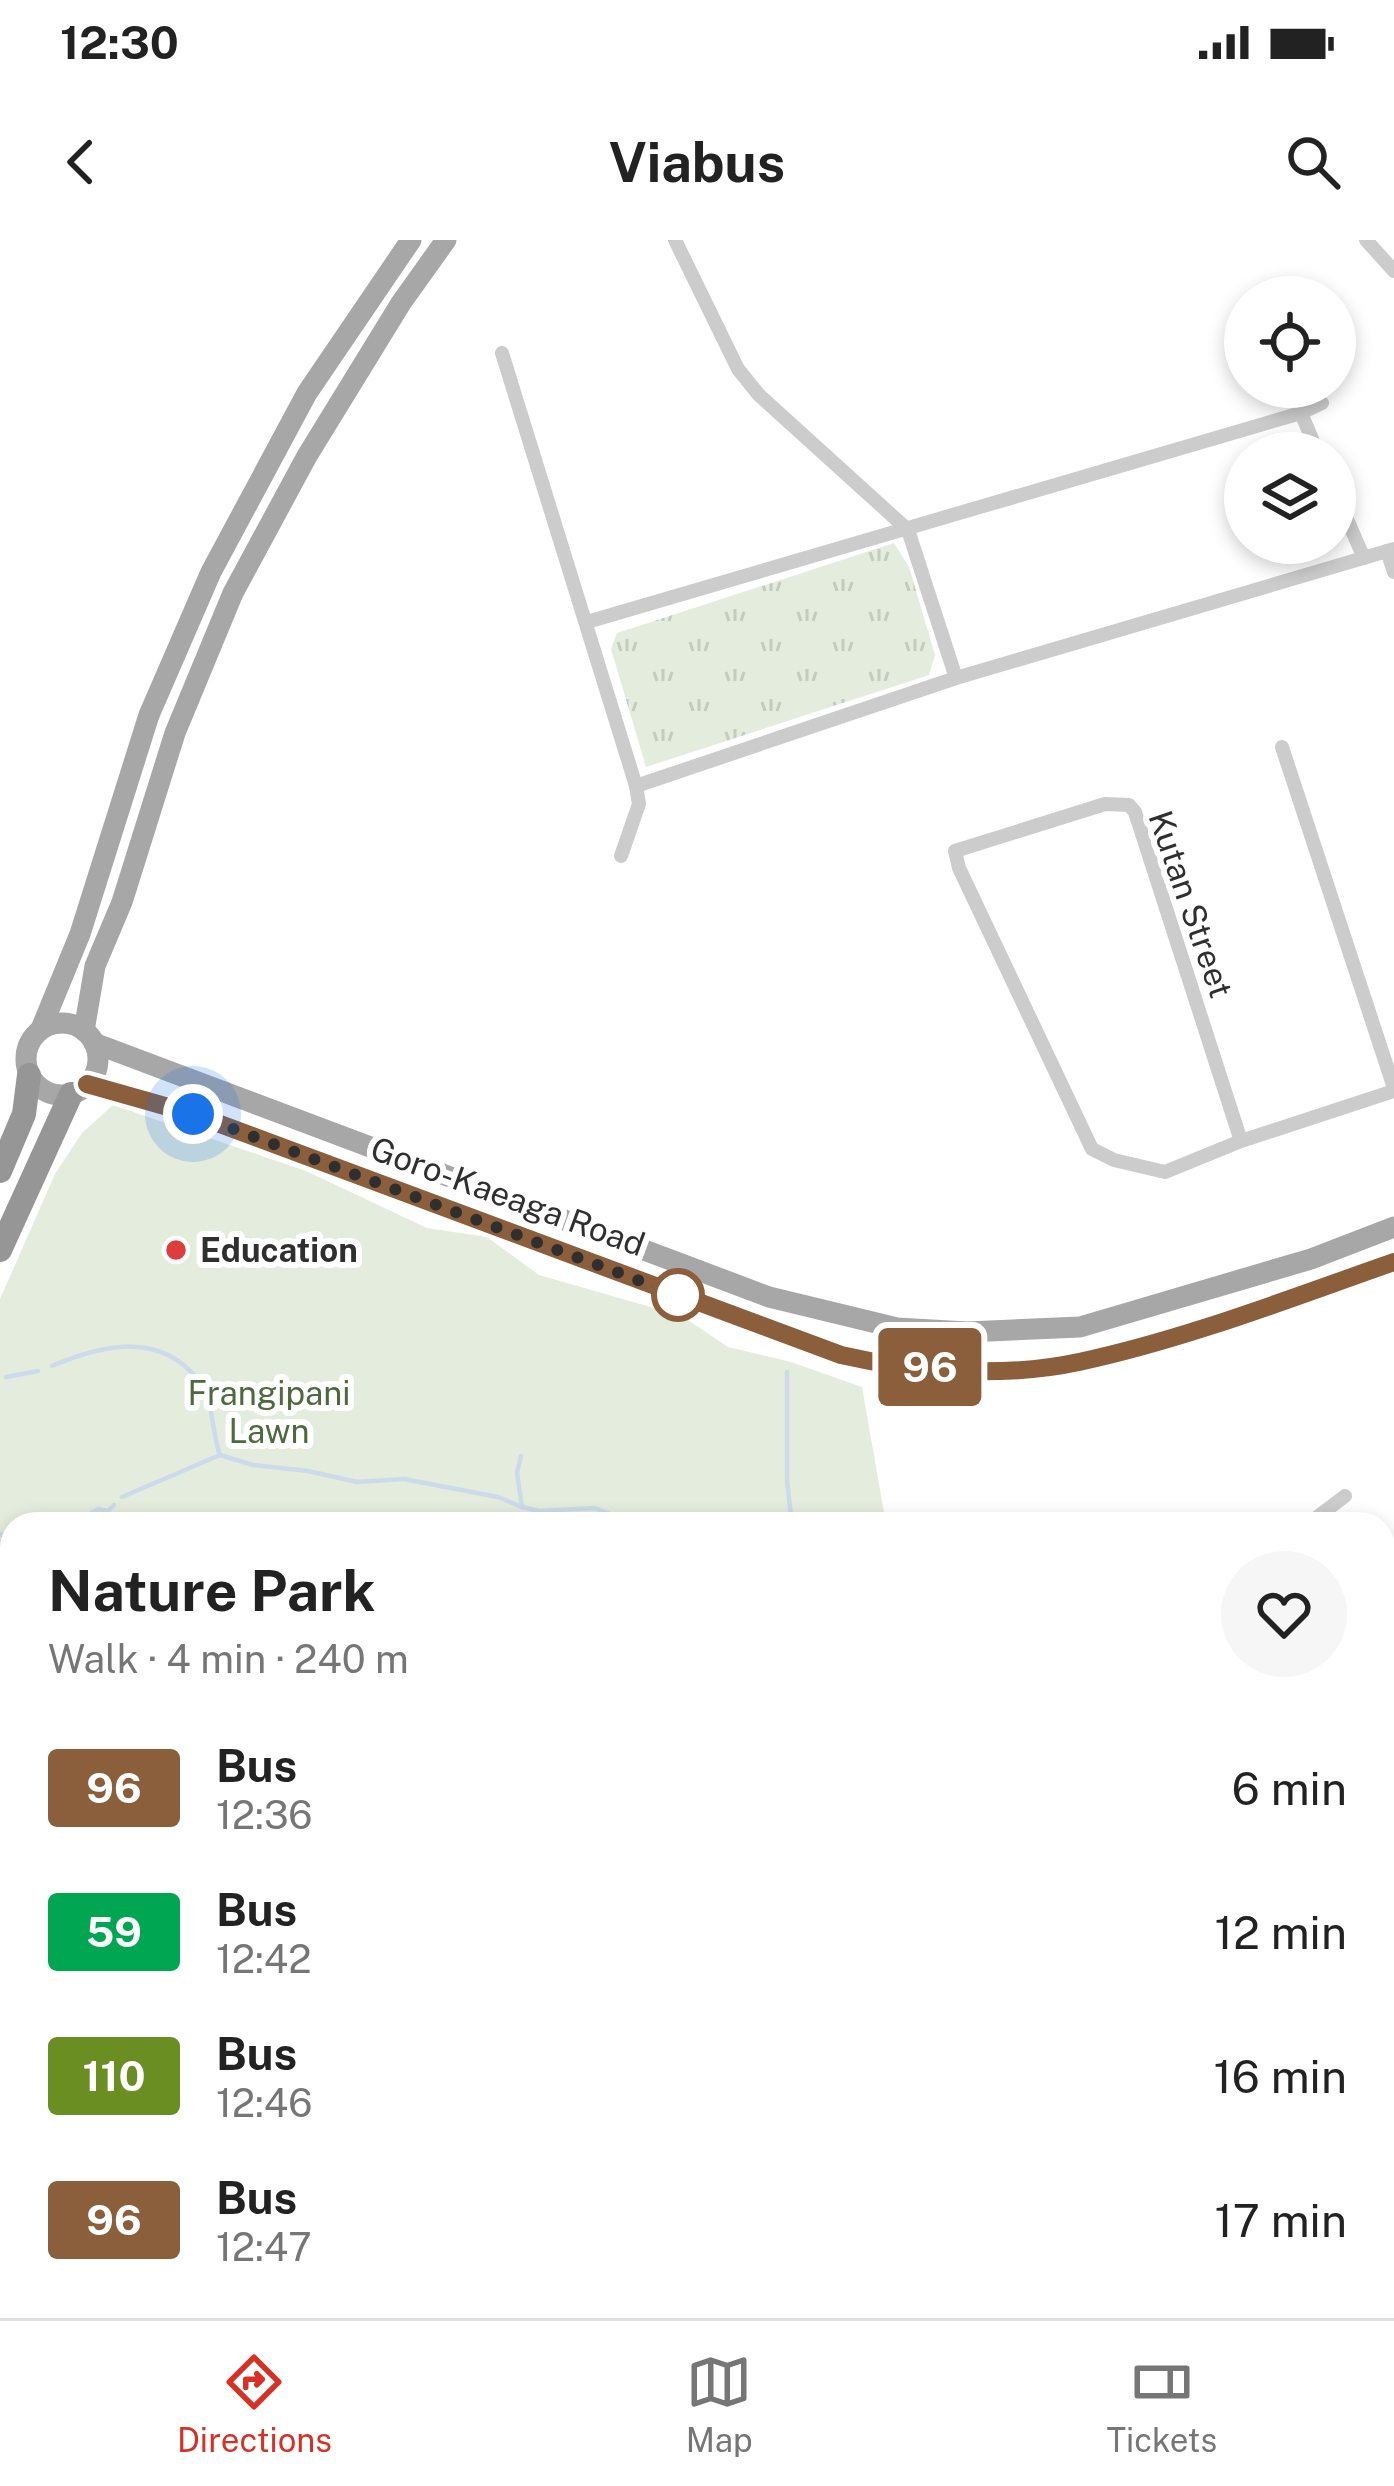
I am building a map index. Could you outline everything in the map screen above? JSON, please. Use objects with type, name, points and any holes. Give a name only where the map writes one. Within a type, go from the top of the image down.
[{"type":"highway","points":[[0,1171],[24,1114],[29,1075]]},
{"type":"highway","points":[[0,1250],[79,1089]]},
{"type":"main road","points":[[411,240],[307,393],[211,572],[149,715],[80,934],[41,1029],[28,1045],[29,1075],[47,1092],[79,1089],[97,1065],[89,1037],[95,966],[122,902],[175,734],[232,593],[307,456],[401,303],[446,240]]},
{"type":"main road","points":[[41,1029],[63,1022],[89,1037]]},
{"type":"main road","name":"Goro-Kaeaga Road","points":[[89,1037],[770,1297],[897,1328],[967,1332],[1080,1327],[1311,1259],[1394,1227]]},
{"type":"main road","name":"Goro-Kaeaga Road","points":[[79,1089],[193,1114],[841,1355],[874,1363],[993,1369],[1075,1363],[1237,1317],[1394,1262]]},
{"type":"street","points":[[676,240],[738,369],[759,395],[908,530],[956,678]]},
{"type":"street","points":[[1366,240],[1394,272]]},
{"type":"street","points":[[502,353],[636,786],[639,804],[621,856]]},
{"type":"street","points":[[586,622],[1311,408]]},
{"type":"street","points":[[1300,413],[1309,432]]},
{"type":"street","points":[[1356,540],[1364,558]]},
{"type":"street","points":[[636,786],[956,678],[1390,550],[1394,572]]},
{"type":"street","points":[[1241,1141],[1394,1089],[1282,747]]},
{"type":"street","name":"Kutan Street","points":[[1106,804],[1129,805],[1241,1141],[1166,1172],[1114,1160],[1092,1149],[959,868],[956,851],[1106,804]]},
{"type":"street","points":[[1324,1512],[1345,1496]]},
{"type":"green space","points":[[894,543],[909,567],[935,655],[929,675],[646,767],[611,649],[617,633]]},
{"type":"green space","name":"Frangipani Lawn","points":[[113,1105],[306,1171],[427,1228],[487,1237],[539,1275],[682,1316],[728,1347],[791,1362],[862,1387],[884,1512],[0,1512],[0,1299],[55,1174],[82,1133]]},
{"type":"waterway","points":[[52,1366],[111,1348],[149,1349],[167,1355],[204,1389],[220,1455]]},
{"type":"waterway","points":[[6,1377],[38,1371]]},
{"type":"waterway","points":[[787,1372],[791,1512]]},
{"type":"waterway","points":[[122,1497],[220,1455],[357,1482],[404,1479],[498,1497],[522,1507]]},
{"type":"waterway","points":[[521,1456],[517,1473],[522,1507],[605,1512]]},
{"type":"waterway","points":[[93,1512],[108,1511],[114,1505]]},
{"type":"bus line","name":"96","points":[[87,1084],[193,1114],[841,1355],[874,1363],[1012,1369],[1075,1363],[1237,1317],[1394,1262]]},
{"type":"place","name":"Education","points":[[176,1250]]},
{"type":"route","points":[[193,1114],[678,1295]]}]
